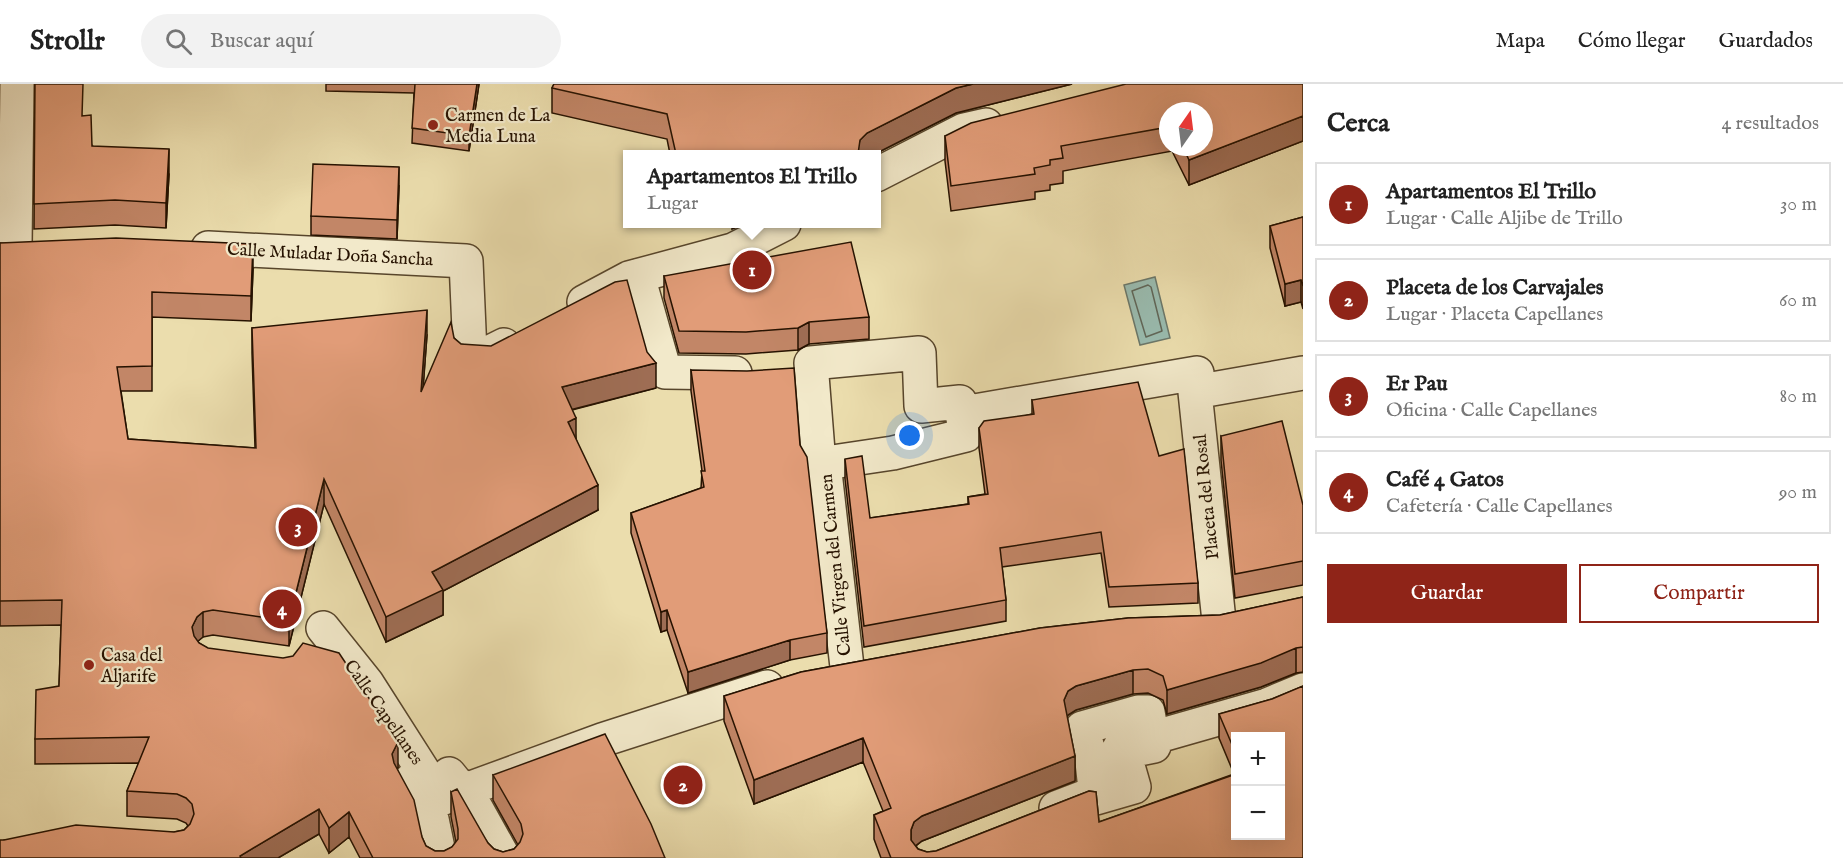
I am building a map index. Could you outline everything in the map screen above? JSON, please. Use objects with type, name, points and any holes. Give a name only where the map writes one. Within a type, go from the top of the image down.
[{"type":"street","points":[[17,84],[7,248],[48,246]]},
{"type":"street","points":[[881,173],[964,130],[1010,119]]},
{"type":"street","points":[[560,315],[629,278],[733,250],[776,228]]},
{"type":"street","name":"Calle Muladar Doña Sancha","points":[[174,247],[466,261],[470,353],[490,352],[530,331]]},
{"type":"street","points":[[638,276],[665,372],[786,370],[811,363],[920,353],[921,406],[960,402],[966,435],[893,453],[824,463]]},
{"type":"street","name":"Calle Virgen del Carmen","points":[[786,370],[819,464],[824,463],[820,673]]},
{"type":"street","points":[[963,413],[1196,382],[1303,373]]},
{"type":"street","name":"Placeta del Rosal","points":[[1196,382],[1219,621]]},
{"type":"street","points":[[1185,622],[1219,621],[1251,614]]},
{"type":"street","name":"Calle Capellanes","points":[[323,628],[367,683],[423,769],[452,794],[475,806],[504,858]]},
{"type":"street","points":[[452,794],[701,707],[820,673],[880,661]]},
{"type":"street","points":[[1031,817],[1095,793],[1120,747],[1267,705],[1303,690]]},
{"type":"street","points":[[1095,793],[1092,762],[1082,728],[1148,711],[1150,740]]},
{"type":"street","points":[[423,769],[409,777],[432,819],[440,858]]},
{"type":"water","points":[[1155,277],[1170,338],[1140,345],[1124,285]]},
{"type":"building","points":[[35,84],[83,84],[82,116],[91,115],[92,146],[169,149],[166,203],[115,200],[34,204]]},
{"type":"building","points":[[415,84],[477,84],[469,136],[412,128]]},
{"type":"building","points":[[554,84],[973,84],[956,88],[867,133],[860,140],[859,150],[675,150],[667,114],[552,88]]},
{"type":"building","points":[[1126,84],[1303,84],[1303,116],[1213,151],[1213,102],[1159,102],[1159,129],[1061,146],[1063,158],[1050,160],[1050,165],[1034,168],[1035,174],[951,186],[945,136],[971,123]]},
{"type":"building","points":[[1187,156],[1199,156],[1189,160]]},
{"type":"building","points":[[313,164],[399,167],[397,220],[311,216]]},
{"type":"building","points":[[1303,217],[1303,286],[1301,280],[1285,284],[1270,226]]},
{"type":"building","points":[[116,238],[253,244],[251,296],[152,292],[152,366],[117,367],[128,439],[256,448],[252,328],[427,310],[421,392],[451,322],[454,338],[461,344],[491,346],[615,282],[627,280],[647,352],[656,363],[562,387],[576,418],[568,422],[598,485],[432,572],[443,590],[386,617],[324,479],[289,621],[213,610],[203,612],[197,617],[192,627],[199,643],[208,648],[283,658],[293,656],[303,643],[339,653],[398,742],[392,754],[394,763],[414,800],[426,846],[435,851],[444,851],[452,847],[458,839],[451,792],[457,789],[488,843],[494,849],[503,852],[514,849],[523,834],[521,824],[493,775],[605,734],[651,824],[665,858],[373,858],[349,812],[329,828],[319,809],[240,856],[241,858],[0,858],[0,840],[76,825],[174,832],[184,830],[190,824],[194,814],[192,804],[177,794],[127,791],[149,737],[35,739],[36,690],[59,686],[62,600],[0,601],[0,243]]},
{"type":"building","points":[[851,242],[869,317],[809,322],[798,328],[746,332],[679,331],[664,276]]},
{"type":"building","points":[[794,368],[800,445],[807,457],[827,633],[790,640],[688,672],[667,610],[661,612],[631,513],[704,487],[701,471],[705,471],[691,370],[747,371]]},
{"type":"building","points":[[1138,382],[1159,456],[1184,449],[1198,583],[1109,587],[1101,532],[1000,548],[1006,600],[864,626],[845,459],[862,456],[870,518],[969,504],[968,497],[988,494],[979,428],[984,421],[1034,414],[1032,400]]},
{"type":"building","points":[[1282,421],[1303,505],[1303,561],[1235,574],[1221,436]]},
{"type":"building","points":[[1303,597],[1303,647],[1261,663],[1167,690],[1163,676],[1148,669],[1133,670],[1076,686],[1068,691],[1064,700],[1075,756],[922,816],[914,822],[911,840],[918,849],[927,852],[936,851],[1089,791],[1096,792],[1099,822],[1231,776],[1231,840],[1285,840],[1285,732],[1231,732],[1231,742],[1219,714],[1272,699],[1303,686],[1303,858],[891,858],[874,815],[891,808],[863,738],[754,780],[724,696],[801,672],[1040,628],[1128,618],[1220,615]]},
{"type":"place","name":"Carmen de La Media Luna","points":[[433,125]]},
{"type":"place","name":"Apartamentos El Trillo","points":[[752,270]]},
{"type":"place","name":"Er Pau","points":[[298,527]]},
{"type":"place","name":"Café 4 Gatos","points":[[282,609]]},
{"type":"place","name":"Casa del Aljarife","points":[[89,665]]},
{"type":"place","name":"Placeta de los Carvajales","points":[[683,785]]}]
